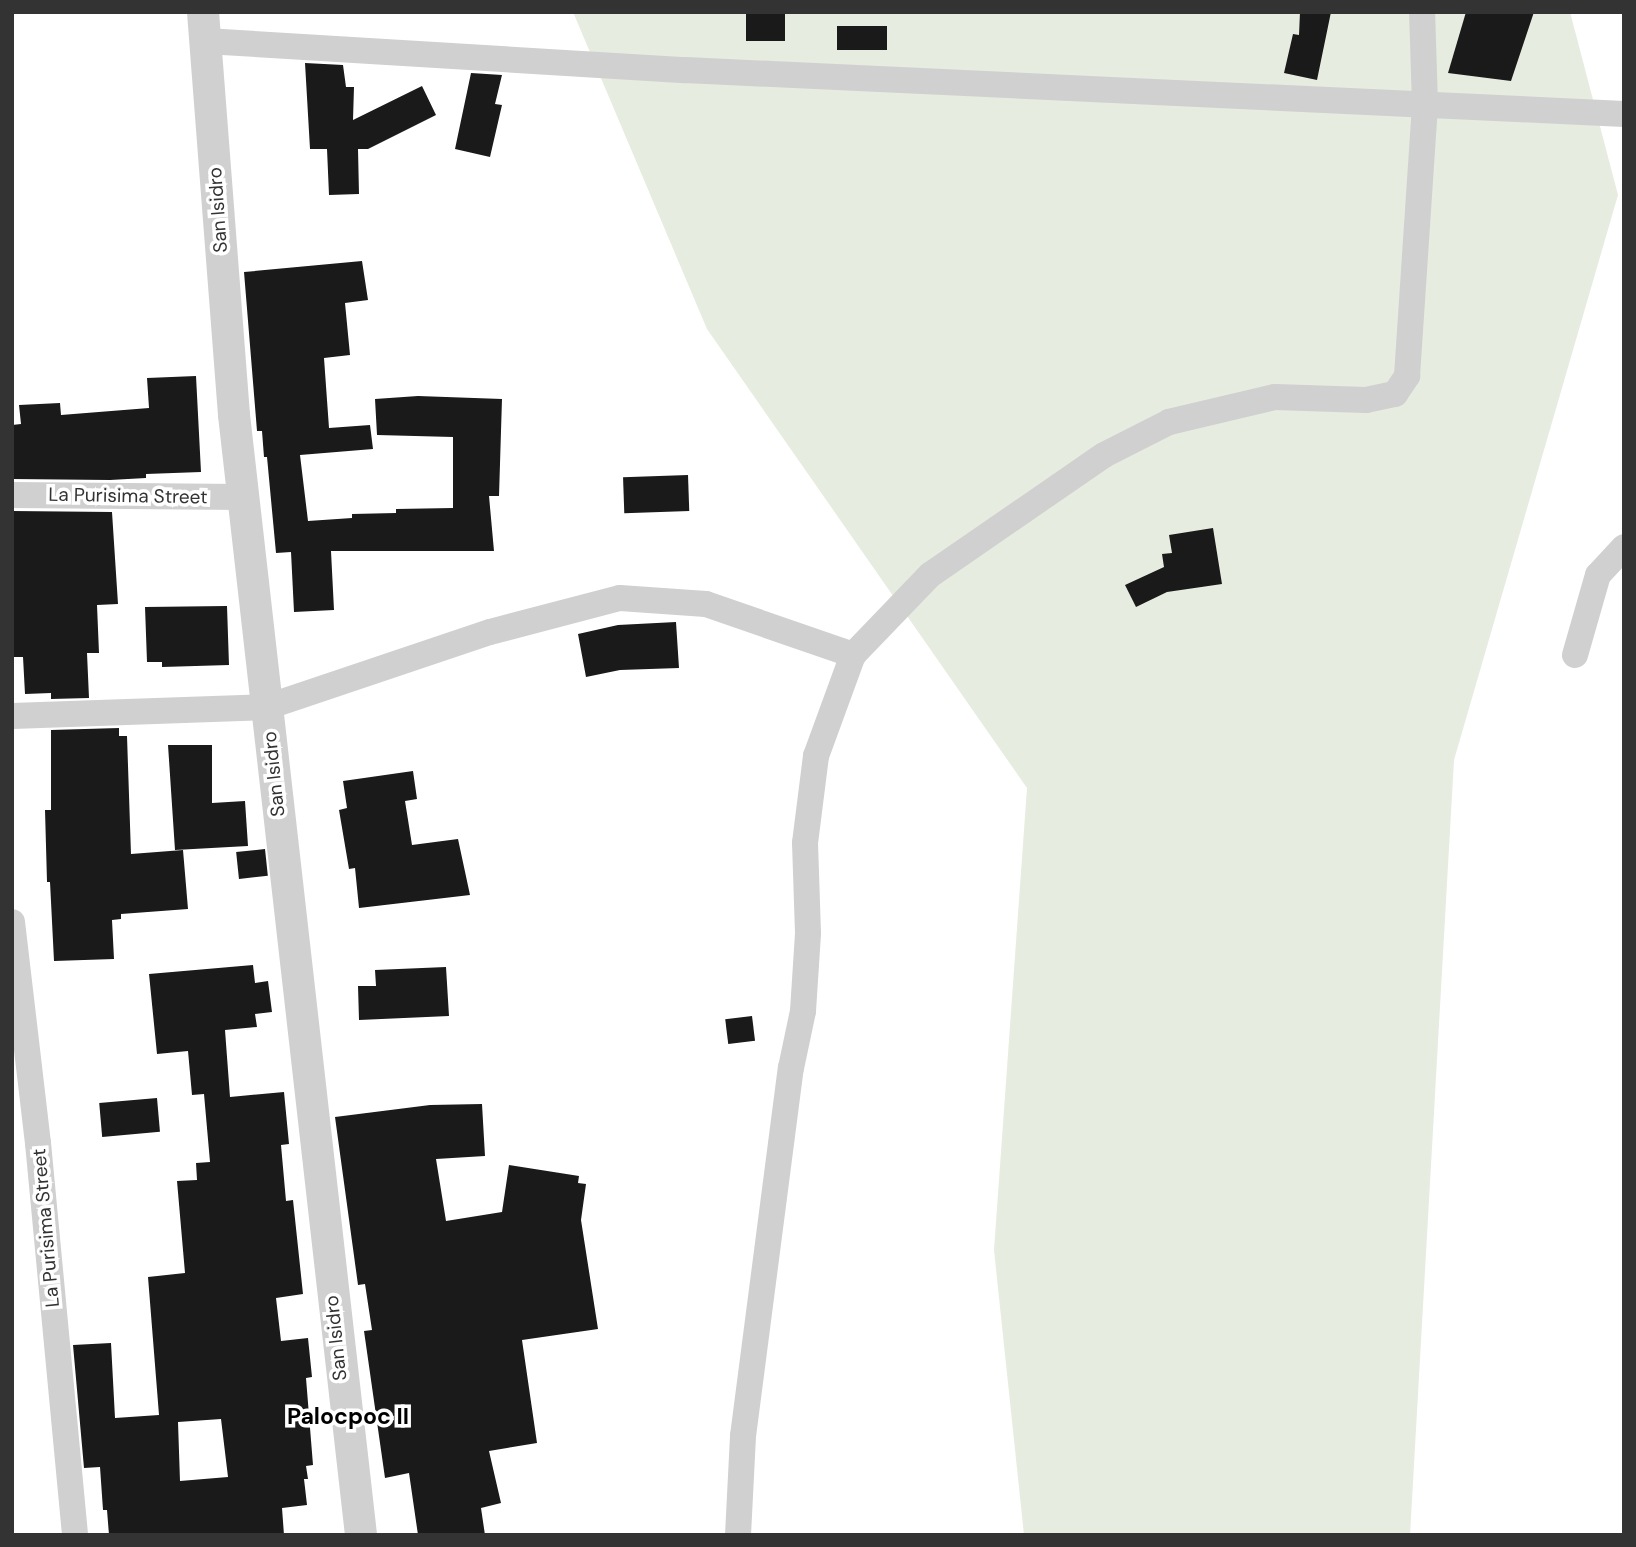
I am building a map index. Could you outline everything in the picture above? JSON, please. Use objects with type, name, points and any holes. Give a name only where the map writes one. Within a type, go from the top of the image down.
[{"type":"street","points":[[738,1535],[743,1436],[791,1068],[803,1011],[808,933],[805,843],[816,755],[853,655],[930,575],[1104,455],[1169,422],[1275,397],[1366,400],[1395,394],[1406,376],[1425,105],[1422,12]]},
{"type":"street","points":[[204,27],[685,70],[1624,114]]},
{"type":"street","name":"San Isidro","points":[[204,27],[243,497],[361,1535]]},
{"type":"street","name":"La Purisima Street","points":[[12,495],[243,497]]},
{"type":"street","points":[[1575,655],[1598,575],[1624,547]]},
{"type":"street","points":[[12,716],[267,707],[490,632],[620,598],[706,604],[853,655]]},
{"type":"street","name":"La Purisima Street","points":[[12,922],[16,981],[38,1143],[75,1535]]},
{"type":"shaded area","points":[[573,12],[1570,12],[1618,195],[1454,760],[1410,1535],[1024,1535],[994,1250],[1027,788],[707,329]]},
{"type":"building","points":[[746,12],[785,12],[785,41],[746,41]]},
{"type":"building","points":[[1300,12],[1331,12],[1317,80],[1284,73],[1293,34],[1299,35]]},
{"type":"building","points":[[1466,12],[1534,12],[1511,81],[1448,73]]},
{"type":"building","points":[[837,26],[887,26],[887,50],[837,50]]},
{"type":"building","points":[[305,63],[343,65],[346,87],[354,87],[353,120],[422,86],[436,115],[368,149],[358,149],[359,194],[329,195],[327,149],[310,149]]},
{"type":"building","points":[[471,73],[502,75],[495,104],[502,105],[490,157],[455,149]]},
{"type":"building","points":[[362,261],[368,300],[345,303],[350,355],[324,358],[329,428],[370,425],[373,449],[300,455],[308,521],[352,518],[352,514],[396,513],[396,509],[453,508],[453,437],[377,435],[375,399],[418,396],[502,399],[499,496],[489,496],[494,551],[331,551],[334,610],[294,612],[291,552],[276,553],[267,457],[264,457],[262,431],[257,431],[244,272]]},
{"type":"building","points":[[196,376],[201,472],[146,474],[146,478],[110,480],[12,479],[12,425],[21,424],[19,405],[60,403],[61,415],[149,408],[147,378]]},
{"type":"building","points":[[688,475],[689,511],[624,513],[623,477]]},
{"type":"building","points":[[12,511],[112,512],[118,604],[97,605],[99,653],[87,653],[89,698],[51,699],[51,693],[25,694],[23,657],[12,657]]},
{"type":"building","points":[[1213,528],[1222,584],[1167,592],[1136,607],[1125,585],[1164,567],[1162,554],[1172,553],[1169,535]]},
{"type":"building","points":[[227,606],[229,665],[162,667],[162,662],[147,662],[145,607]]},
{"type":"building","points":[[676,622],[679,668],[620,670],[586,677],[578,634],[618,625]]},
{"type":"building","points":[[119,728],[119,736],[127,736],[131,854],[183,850],[188,909],[121,914],[121,919],[112,920],[114,959],[54,961],[50,882],[47,882],[45,810],[51,810],[51,730]]},
{"type":"building","points":[[168,745],[212,745],[212,803],[245,801],[248,846],[175,850]]},
{"type":"building","points":[[413,771],[417,799],[405,801],[412,845],[458,839],[470,895],[359,908],[355,868],[349,869],[339,810],[347,808],[343,781]]},
{"type":"building","points":[[265,849],[268,876],[239,879],[236,852]]},
{"type":"building","points":[[253,965],[255,983],[268,981],[272,1012],[255,1014],[257,1027],[225,1030],[230,1097],[284,1092],[289,1144],[281,1145],[286,1201],[293,1200],[303,1294],[276,1298],[281,1341],[308,1338],[312,1377],[306,1378],[313,1465],[306,1466],[308,1479],[304,1479],[307,1505],[282,1508],[284,1535],[109,1535],[107,1510],[103,1510],[100,1467],[84,1468],[73,1345],[111,1343],[115,1418],[159,1415],[148,1277],[185,1273],[177,1181],[197,1180],[196,1163],[210,1162],[204,1094],[192,1095],[188,1051],[157,1054],[149,974]],"holes":[[[221,1419],[228,1477],[180,1481],[178,1422]]]},
{"type":"building","points":[[446,967],[449,1016],[359,1020],[358,986],[376,986],[375,970]]},
{"type":"building","points":[[752,1016],[755,1041],[728,1044],[725,1019]]},
{"type":"building","points":[[157,1098],[160,1132],[102,1137],[99,1103]]},
{"type":"building","points":[[482,1104],[485,1156],[436,1159],[446,1221],[502,1212],[509,1165],[579,1176],[578,1183],[586,1184],[581,1220],[598,1329],[522,1340],[537,1443],[489,1451],[501,1503],[481,1508],[485,1535],[418,1535],[409,1473],[385,1478],[364,1331],[372,1330],[365,1284],[358,1285],[335,1117],[430,1105]]},
{"type":"district","name":"Palocpoc II","points":[[348,1416]]}]
